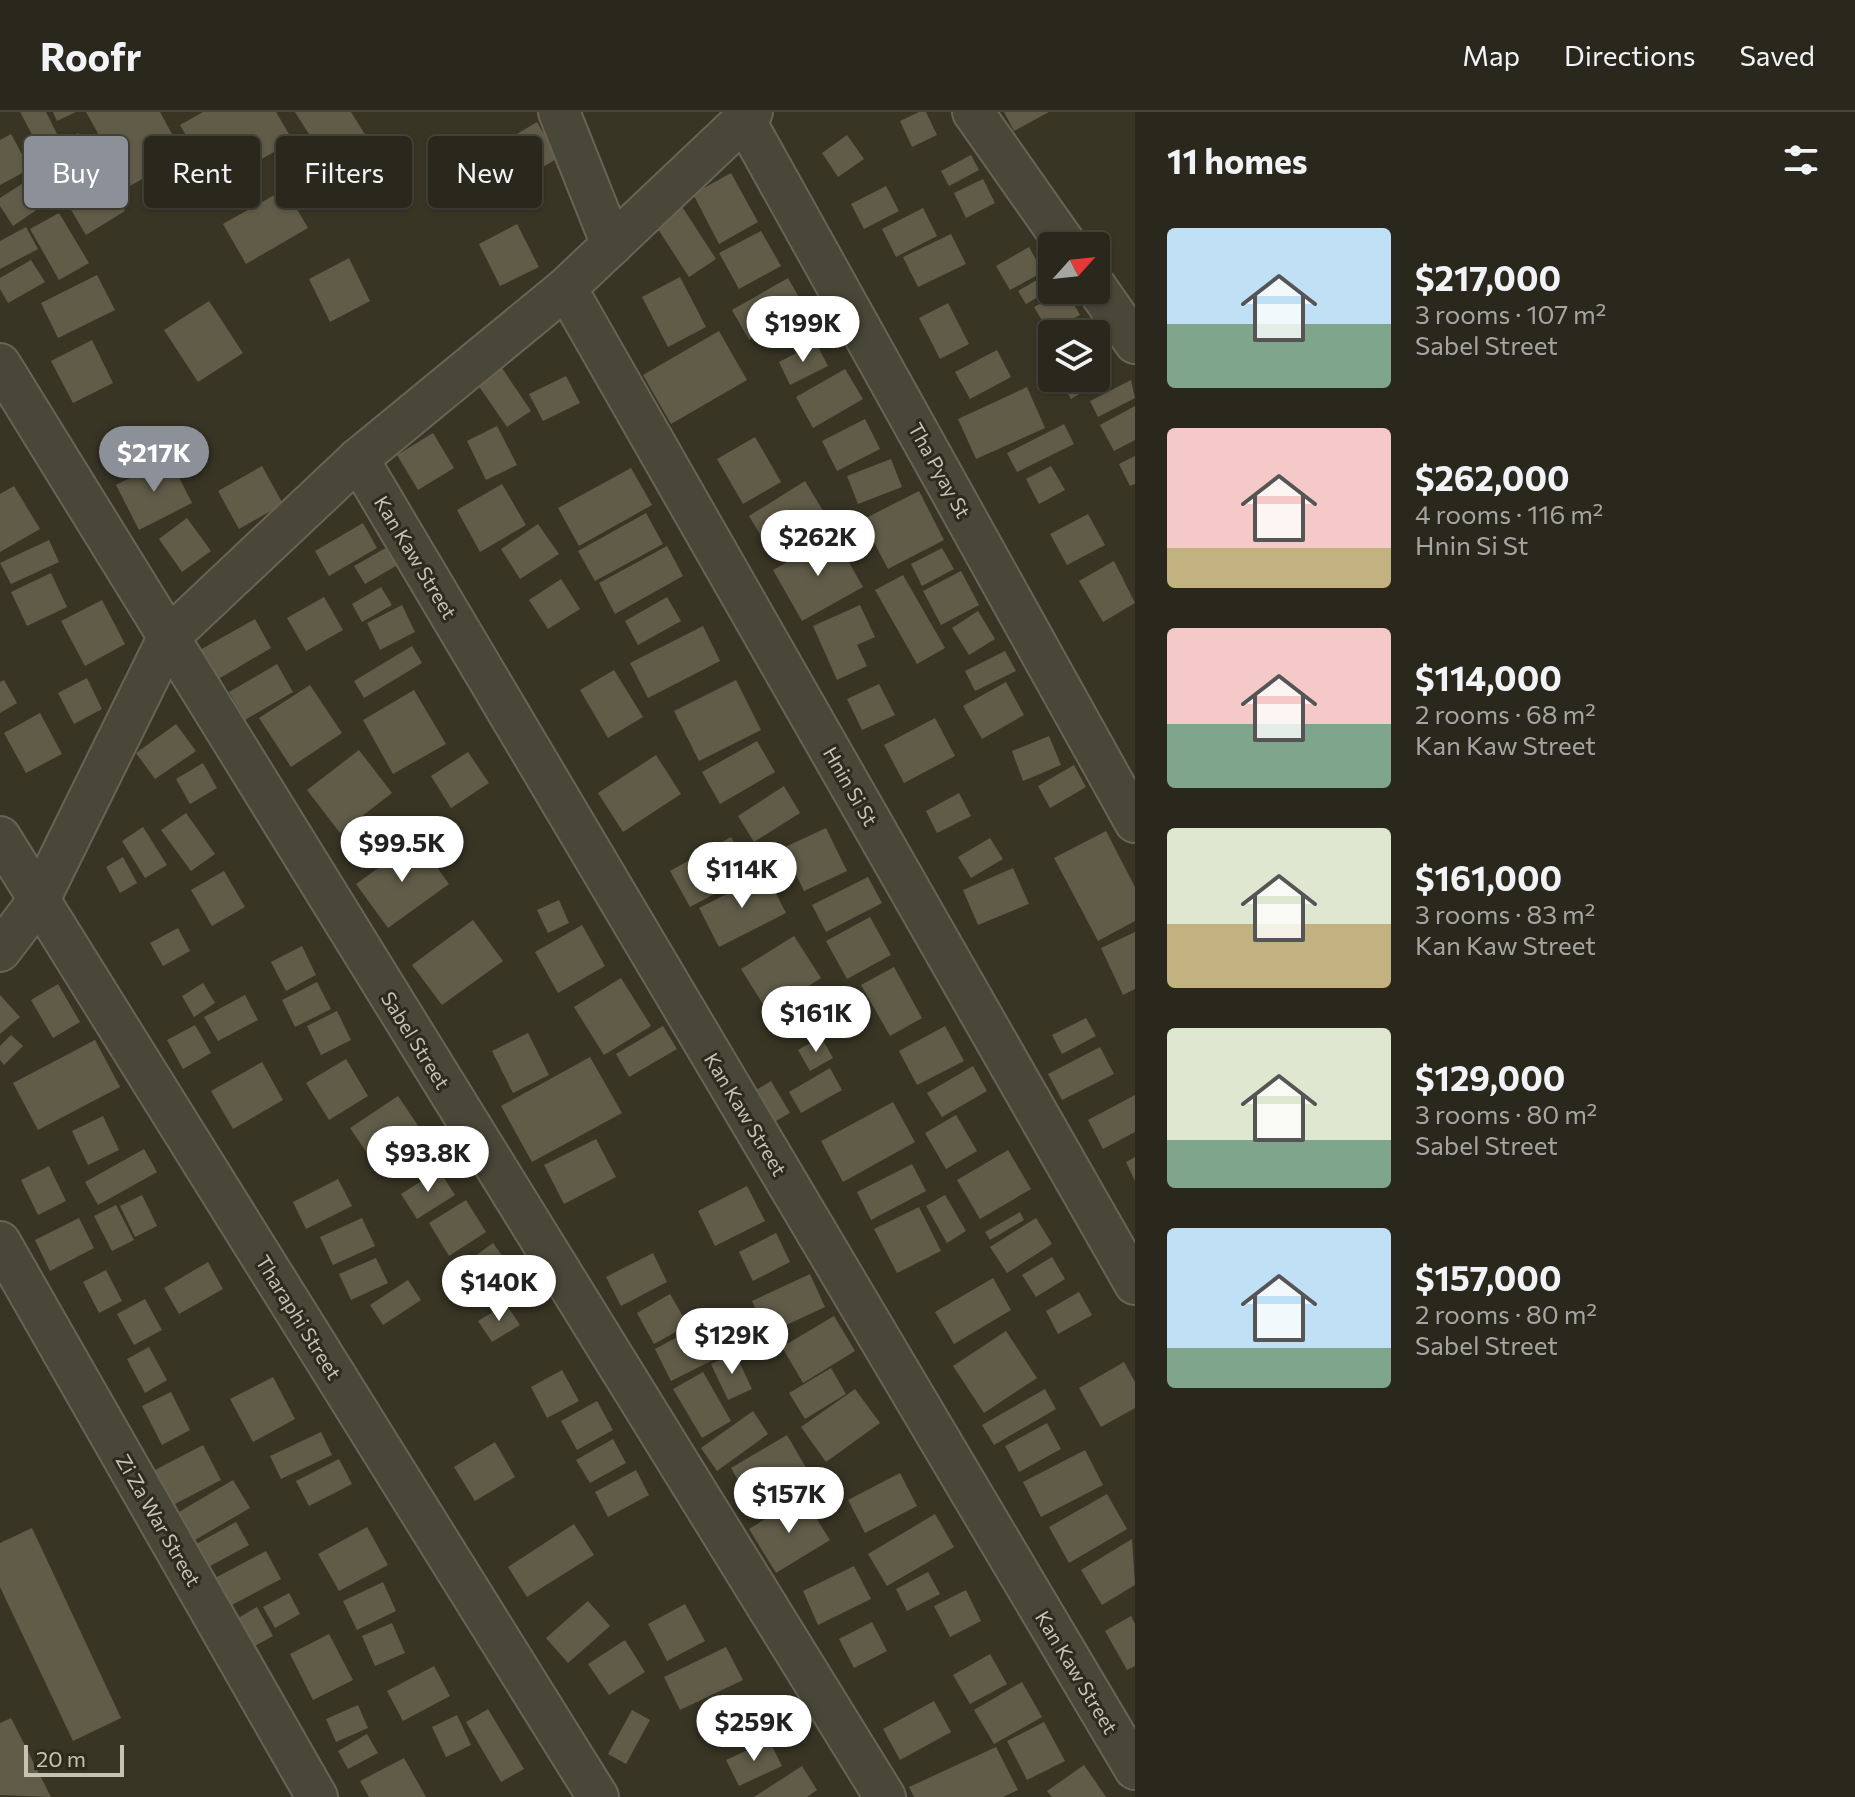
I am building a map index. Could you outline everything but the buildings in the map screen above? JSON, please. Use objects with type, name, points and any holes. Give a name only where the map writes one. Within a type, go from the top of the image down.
[{"type":"street","points":[[559,112],[612,245]]},
{"type":"street","points":[[973,112],[1057,232]]},
{"type":"street","points":[[0,951],[39,900],[168,638],[358,459],[566,288],[748,116]]},
{"type":"street","name":"Tha Pyay St","points":[[748,116],[1135,822]]},
{"type":"street","name":"Hnin Si St","points":[[566,288],[1135,1284]]},
{"type":"street","points":[[1108,304],[1135,343]]},
{"type":"street","name":"Sabel Street","points":[[0,364],[885,1797]]},
{"type":"street","name":"Kan Kaw Street","points":[[358,459],[1135,1769]]},
{"type":"street","name":"Tharaphi Street","points":[[0,837],[598,1797]]},
{"type":"street","name":"Zi Za War Street","points":[[0,1242],[317,1797]]}]
